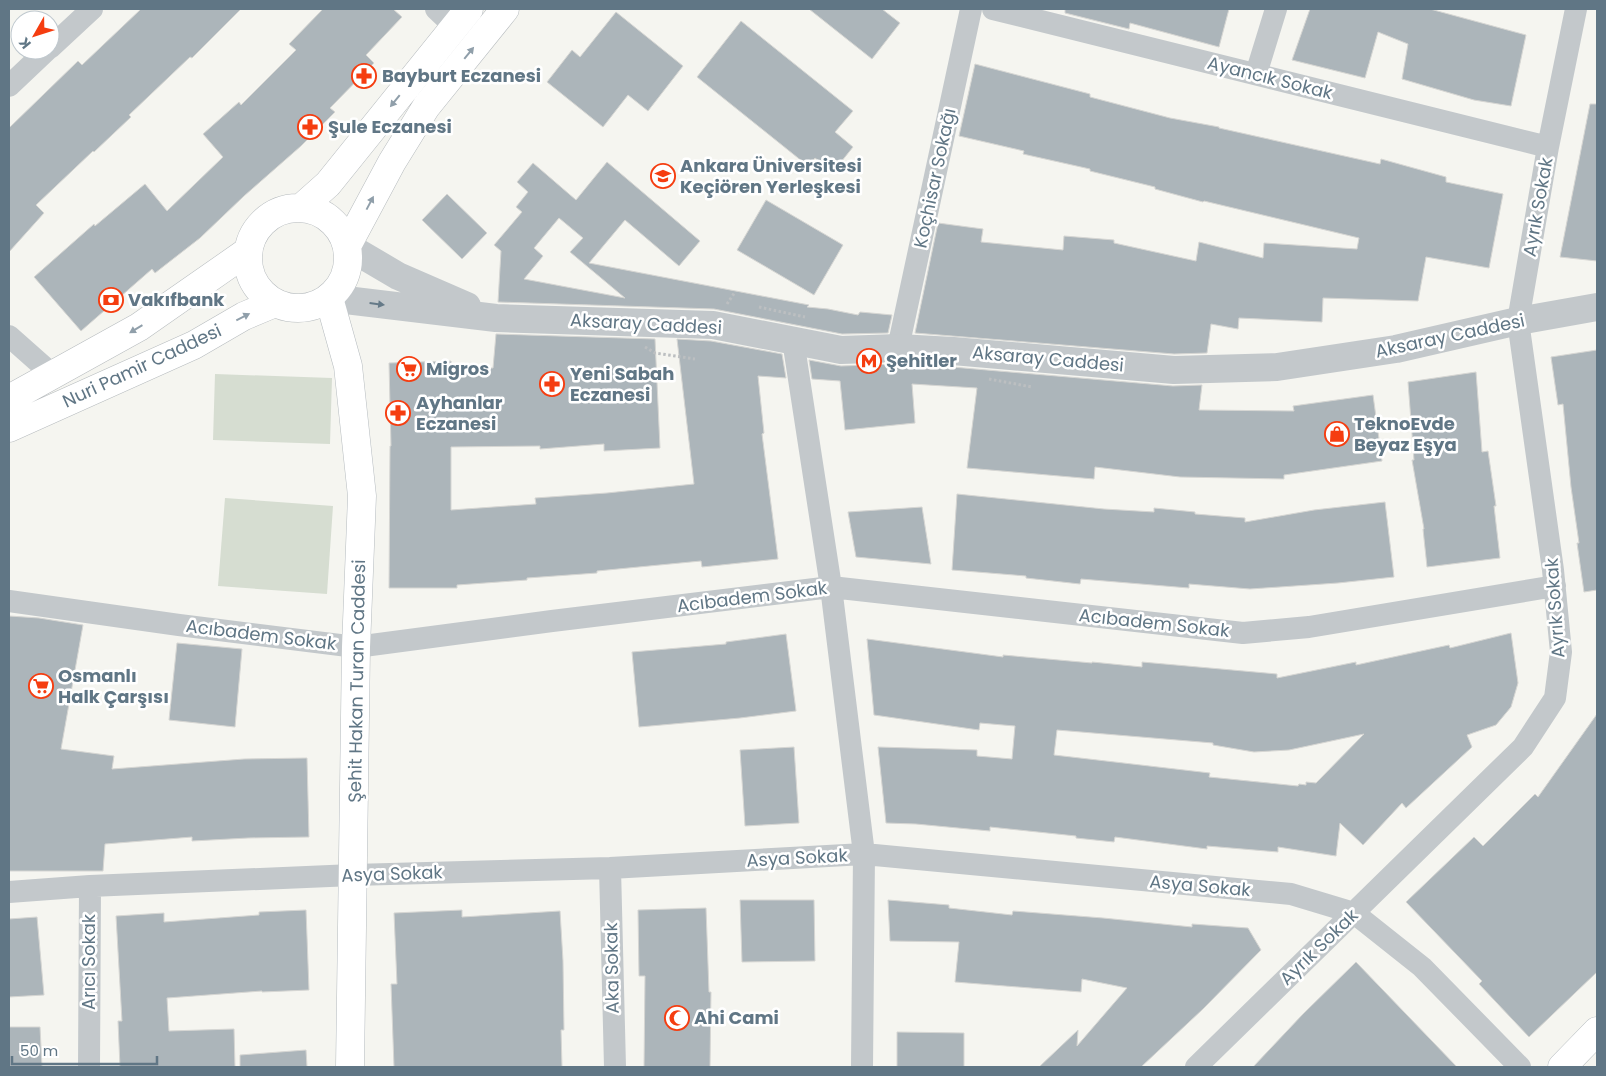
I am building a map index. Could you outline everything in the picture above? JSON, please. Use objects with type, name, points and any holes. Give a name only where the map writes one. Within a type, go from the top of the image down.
[{"type":"main road","points":[[347,246],[392,162],[426,107],[505,9]]},
{"type":"main road","points":[[301,208],[328,184],[453,15]]},
{"type":"main road","points":[[301,208],[315,210],[330,219],[340,231],[347,246],[346,275],[339,288],[329,298],[316,305],[302,308],[288,308],[275,303],[262,294],[253,281],[248,266],[248,251],[252,237],[260,224],[272,215],[286,209],[301,208]]},
{"type":"main road","name":"Nuri Pamir Caddesi","points":[[9,399],[139,327],[248,251]]},
{"type":"main road","name":"Şehit Hakan Turan Caddesi","points":[[329,298],[348,366],[362,496],[356,648],[350,1067]]},
{"type":"main road","name":"Nuri Pamir Caddesi","points":[[9,428],[194,345],[244,316],[275,303]]},
{"type":"main road","points":[[1562,1067],[1597,1032]]},
{"type":"street","points":[[60,39],[92,9]]},
{"type":"street","name":"Koçhisar Sokağı","points":[[898,348],[971,9]]},
{"type":"street","name":"Ayancık Sokak","points":[[993,9],[1548,146]]},
{"type":"street","points":[[1256,74],[1276,9]]},
{"type":"street","name":"Ayrık Sokak","points":[[1196,1067],[1523,747],[1555,698],[1561,652],[1554,586],[1518,321],[1548,146],[1576,9]]},
{"type":"street","points":[[9,86],[37,60]]},
{"type":"street","points":[[347,246],[398,276],[496,318]]},
{"type":"street","name":"Aksaray Caddesi","points":[[329,298],[496,318],[713,325],[841,350],[898,348],[953,351],[1174,370],[1276,367],[1396,349],[1518,321],[1597,307]]},
{"type":"street","points":[[9,336],[53,375]]},
{"type":"street","points":[[793,340],[831,587],[864,854],[862,1067]]},
{"type":"street","name":"Acıbadem Sokak","points":[[9,601],[356,648],[552,621],[831,587],[1243,633],[1310,626],[1554,586]]},
{"type":"street","name":"Asya Sokak","points":[[9,892],[90,886],[353,875],[610,868],[864,854],[1291,894],[1354,913],[1422,966],[1520,1067]]},
{"type":"street","name":"Aka Sokak","points":[[610,868],[615,1067]]},
{"type":"street","name":"Arıcı Sokak","points":[[89,1067],[90,886]]},
{"type":"path","points":[[733,302],[736,292]]},
{"type":"path","points":[[759,307],[813,319]]},
{"type":"path","points":[[655,353],[695,359]]},
{"type":"path","points":[[986,379],[1032,387]]},
{"type":"shaded area","points":[[215,374],[332,378],[330,444],[213,440]]},
{"type":"shaded area","points":[[225,498],[333,506],[327,594],[218,586]]},
{"type":"building","points":[[141,9],[241,9],[192,58],[190,57],[129,115],[131,117],[36,205],[44,213],[9,252],[9,128],[78,61],[82,65]]},
{"type":"building","points":[[323,9],[393,9],[402,17],[366,55],[374,63],[330,108],[335,112],[301,146],[200,238],[155,273],[152,269],[81,331],[34,277],[94,224],[95,226],[145,184],[167,211],[223,157],[203,134],[239,102],[241,105],[296,50],[289,44]]},
{"type":"building","points":[[809,9],[882,9],[900,23],[872,59]]},
{"type":"building","points":[[1065,9],[1229,9],[1219,47],[1130,23],[1129,29],[1065,13]]},
{"type":"building","points":[[1310,9],[1430,9],[1526,35],[1511,106],[1474,100],[1402,79],[1408,44],[1378,32],[1365,78],[1292,60]]},
{"type":"building","points":[[616,12],[683,66],[648,111],[628,95],[603,127],[547,82],[572,50],[580,57]]},
{"type":"building","points":[[741,21],[853,111],[835,132],[853,147],[833,172],[815,158],[808,166],[697,77]]},
{"type":"building","points":[[975,64],[1090,94],[1090,97],[1170,118],[1219,127],[1380,164],[1381,159],[1446,177],[1446,182],[1503,194],[1489,268],[1426,257],[1418,301],[1323,298],[1322,322],[1239,318],[1238,329],[1211,324],[1207,353],[1174,354],[915,333],[938,223],[983,229],[981,242],[1063,250],[1064,236],[1114,240],[1114,243],[1196,261],[1199,242],[1263,258],[1264,243],[1357,249],[1359,238],[1203,202],[1155,189],[1155,187],[1090,171],[1090,169],[1023,154],[1024,151],[959,136]]},
{"type":"building","points":[[1590,104],[1597,104],[1597,261],[1560,257]]},
{"type":"building","points":[[607,162],[700,241],[679,266],[625,220],[589,263],[809,305],[807,307],[858,315],[860,312],[892,315],[888,333],[842,334],[714,309],[498,302],[501,251],[494,245],[522,212],[516,207],[528,192],[517,182],[533,163],[576,200]],"holes":[[[559,218],[583,238],[570,252],[625,298],[524,279],[543,256],[534,248]]]},
{"type":"building","points":[[447,194],[487,233],[462,259],[422,220]]},
{"type":"building","points":[[766,200],[843,245],[814,295],[737,250]]},
{"type":"building","points":[[496,334],[655,339],[660,448],[604,451],[604,444],[540,449],[540,446],[451,447],[451,510],[536,504],[535,498],[694,484],[677,339],[711,341],[782,354],[786,378],[758,376],[764,433],[762,434],[778,559],[702,567],[701,561],[597,571],[597,573],[527,578],[527,580],[457,585],[457,588],[389,588],[391,446],[389,363],[451,361],[452,368],[493,368]]},
{"type":"building","points":[[1597,350],[1597,590],[1584,592],[1577,543],[1579,543],[1571,487],[1563,404],[1558,405],[1551,357]]},
{"type":"building","points":[[809,360],[841,366],[898,364],[1173,386],[1202,385],[1199,410],[1294,411],[1293,406],[1373,395],[1382,461],[1284,475],[1284,479],[1180,477],[1095,467],[1094,479],[967,468],[977,388],[912,384],[915,423],[845,430],[840,381],[812,379]]},
{"type":"building","points":[[1476,372],[1482,452],[1488,451],[1496,506],[1494,506],[1500,558],[1427,567],[1424,529],[1412,460],[1414,460],[1408,382]]},
{"type":"building","points":[[957,494],[1104,509],[1154,512],[1154,508],[1245,518],[1245,522],[1314,510],[1385,502],[1394,577],[1250,589],[1189,584],[1189,588],[1081,579],[1080,584],[1026,578],[1026,576],[952,570]]},
{"type":"building","points":[[922,507],[931,564],[856,557],[848,512]]},
{"type":"building","points":[[9,616],[39,618],[83,625],[61,749],[114,756],[112,769],[244,759],[307,758],[309,837],[192,841],[192,837],[105,844],[103,871],[9,871]]},
{"type":"building","points":[[1511,633],[1518,683],[1511,707],[1496,725],[1467,735],[1472,747],[1406,808],[1402,803],[1363,845],[1340,823],[1336,856],[1278,847],[1278,852],[1207,846],[1207,849],[1115,837],[1114,842],[990,827],[990,831],[886,823],[878,747],[977,750],[977,756],[1012,759],[1015,726],[980,723],[979,730],[874,715],[867,639],[1003,657],[1003,655],[1142,667],[1142,662],[1277,674],[1277,678],[1356,662],[1356,665],[1449,645],[1450,648]],"holes":[[[1057,730],[1213,743],[1213,745],[1254,752],[1289,750],[1364,734],[1316,783],[1306,782],[1306,785],[1299,784],[1298,786],[1209,777],[1210,773],[1054,755]]]},
{"type":"building","points":[[786,634],[796,711],[639,727],[632,652],[726,644],[726,642]]},
{"type":"building","points":[[177,643],[242,649],[235,727],[169,720]]},
{"type":"building","points":[[1597,714],[1597,972],[1529,1037],[1479,984],[1482,981],[1406,902],[1474,837],[1483,846],[1535,794],[1538,797]]},
{"type":"building","points":[[794,747],[799,823],[745,826],[740,750]]},
{"type":"building","points":[[740,900],[814,900],[815,961],[742,962]]},
{"type":"building","points":[[888,900],[949,905],[949,908],[1012,915],[1013,911],[1192,927],[1192,924],[1248,928],[1261,950],[1203,1009],[1141,1067],[1039,1067],[1078,1030],[1077,1046],[1127,988],[1082,979],[1081,992],[955,982],[959,942],[890,941]]},
{"type":"building","points":[[706,908],[709,992],[711,992],[710,1067],[644,1067],[645,976],[639,976],[638,910]]},
{"type":"building","points":[[306,910],[309,990],[262,991],[167,998],[169,1031],[234,1029],[235,1067],[120,1067],[118,1021],[122,1021],[116,916],[164,913],[164,922],[259,915],[259,912]]},
{"type":"building","points":[[462,910],[462,917],[560,911],[564,1030],[561,1030],[562,1067],[394,1067],[391,984],[397,984],[394,913]]},
{"type":"building","points":[[37,917],[44,995],[9,997],[9,919]]},
{"type":"building","points":[[1356,962],[1457,1067],[1253,1067],[1303,1014]]},
{"type":"building","points":[[9,1027],[40,1027],[42,1067],[9,1067]]},
{"type":"building","points":[[897,1032],[964,1033],[964,1067],[897,1067]]},
{"type":"building","points":[[306,1050],[307,1067],[240,1067],[240,1055]]},
{"type":"place","name":"Bayburt Eczanesi","points":[[364,76]]},
{"type":"place","name":"Şule Eczanesi","points":[[310,127]]},
{"type":"place","name":"Ankara Üniversitesi Keçiören Yerleşkesi","points":[[663,176]]},
{"type":"place","name":"Vakıfbank","points":[[111,300]]},
{"type":"place","name":"Şehitler","points":[[869,361]]},
{"type":"place","name":"Migros","points":[[409,369]]},
{"type":"place","name":"Yeni Sabah Eczanesi","points":[[552,384]]},
{"type":"place","name":"Ayhanlar Eczanesi","points":[[398,413]]},
{"type":"place","name":"TeknoEvde Beyaz Eşya","points":[[1337,434]]},
{"type":"place","name":"Osmanlı Halk Çarşısı","points":[[41,686]]},
{"type":"place","name":"Ahi Cami","points":[[677,1018]]}]
